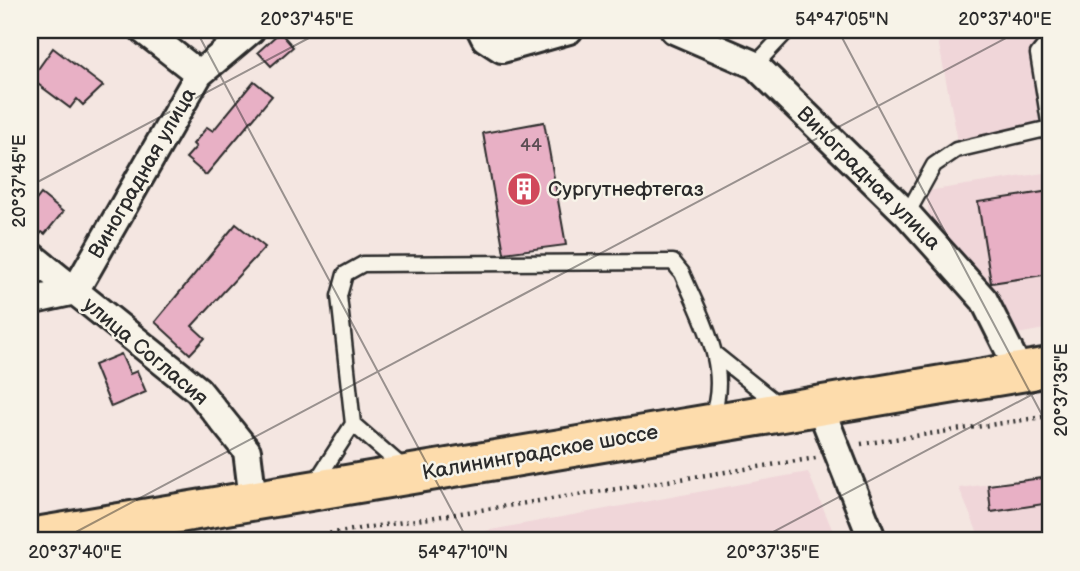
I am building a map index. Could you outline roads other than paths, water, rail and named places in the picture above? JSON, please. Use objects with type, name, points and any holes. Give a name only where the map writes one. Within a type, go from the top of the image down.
[{"type":"main road","name":"Калининградское шоссе","points":[[30,538],[1035,370]]},
{"type":"street","points":[[143,30],[199,74]]},
{"type":"street","name":"Виноградная улица","points":[[75,291],[199,74],[251,30]]},
{"type":"street","points":[[481,30],[485,37],[502,49],[569,30]]},
{"type":"street","name":"Виноградная улица","points":[[674,30],[755,65],[907,214],[984,300],[1035,370]]},
{"type":"street","name":"улица Согласия","points":[[30,255],[198,390],[247,452],[253,500]]},
{"type":"street","points":[[30,301],[75,291]]},
{"type":"street","points":[[803,409],[838,452],[873,541]]},
{"type":"lane","points":[[755,65],[788,30]]},
{"type":"lane","points":[[907,214],[934,165],[956,150],[1050,128],[1038,54],[1050,39]]},
{"type":"lane","points":[[310,491],[354,424],[339,296],[345,274],[363,264],[673,262],[682,272],[715,354],[720,382],[718,404],[709,424]]},
{"type":"lane","points":[[715,354],[803,409]]},
{"type":"lane","points":[[354,424],[411,474]]},
{"type":"place","name":"Сургутнефтегаз","points":[[524,189]]}]
